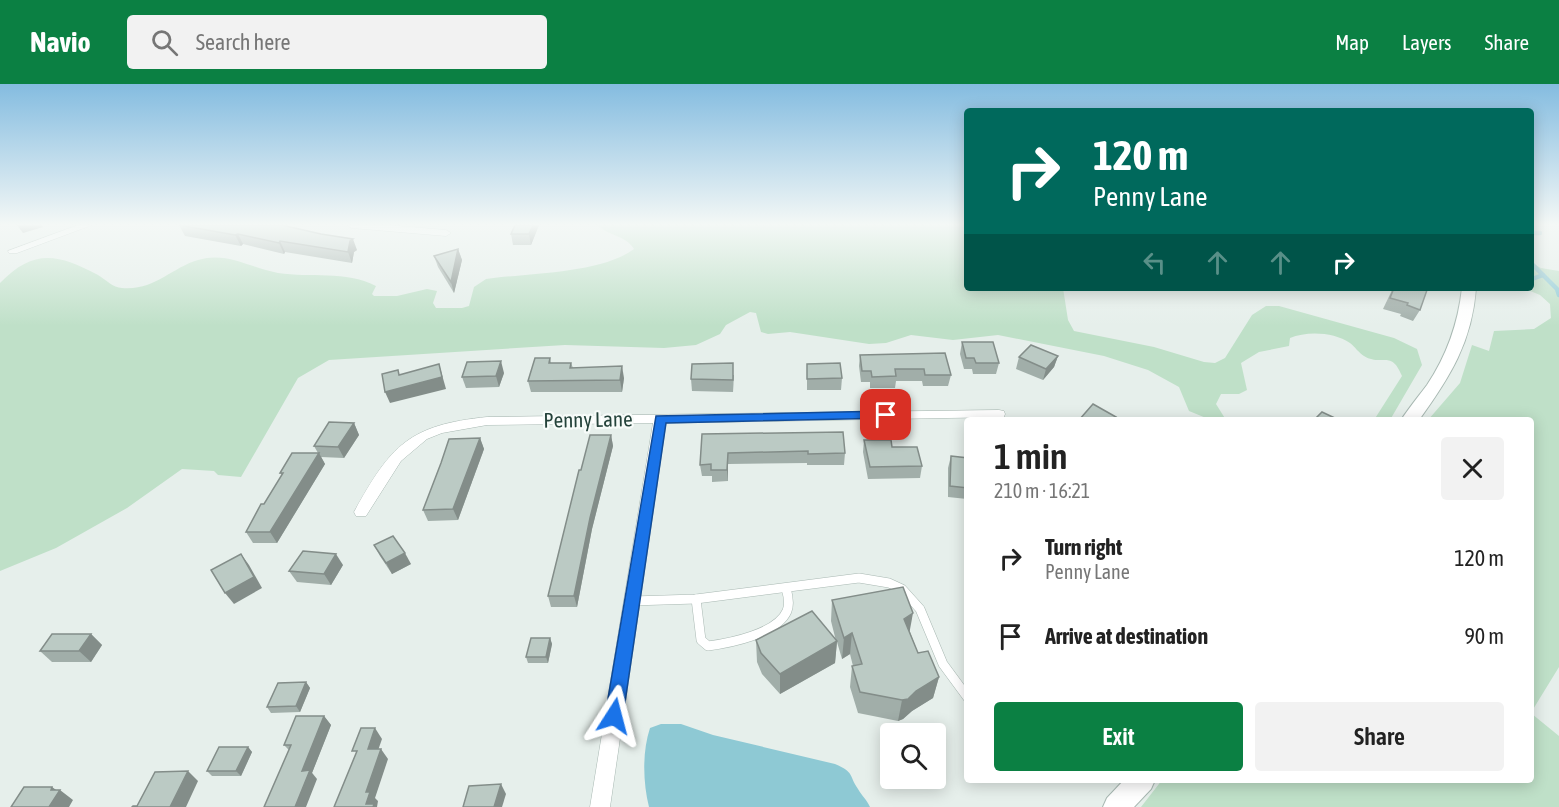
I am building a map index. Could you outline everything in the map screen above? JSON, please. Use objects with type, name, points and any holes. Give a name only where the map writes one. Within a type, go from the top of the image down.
[{"type":"street","points":[[1412,417],[1455,353],[1465,325],[1469,291]]},
{"type":"street","name":"Penny Lane","points":[[361,512],[403,448],[414,440],[441,428],[487,421],[999,414]]},
{"type":"street","points":[[600,807],[660,419]]},
{"type":"street","points":[[1116,807],[1139,783]]},
{"type":"lane","points":[[632,601],[696,599],[859,578],[889,583],[902,589],[913,598],[920,609],[942,664],[964,693]]},
{"type":"lane","points":[[696,599],[701,640],[708,646],[721,645],[768,628],[781,619],[788,610],[789,600],[786,588]]},
{"type":"green space","points":[[42,259],[58,259],[98,275],[115,287],[133,288],[153,283],[198,260],[229,259],[278,273],[340,276],[364,281],[376,286],[372,294],[374,296],[397,296],[427,289],[437,291],[433,303],[436,308],[462,308],[469,306],[474,287],[486,279],[563,271],[615,259],[964,259],[964,291],[1063,291],[1068,320],[1074,331],[1154,347],[1204,362],[1215,363],[1225,358],[1252,315],[1266,306],[1279,306],[1394,338],[1417,349],[1422,365],[1392,417],[1376,417],[1402,376],[1394,363],[1370,359],[1344,339],[1320,334],[1297,336],[1290,338],[1289,346],[1259,352],[1241,363],[1247,390],[1239,394],[1221,394],[1216,404],[1224,417],[1204,417],[1189,411],[1179,387],[1148,370],[1104,356],[998,335],[953,340],[911,335],[886,343],[869,344],[790,332],[768,334],[761,332],[756,313],[750,312],[726,325],[720,334],[696,345],[664,348],[565,345],[329,360],[298,378],[241,477],[218,475],[214,471],[182,469],[127,508],[56,548],[0,571],[0,283],[23,264]]},
{"type":"green space","points":[[1534,264],[1541,268],[1559,271],[1559,667],[1534,708],[1534,417],[1431,417],[1460,383],[1472,345],[1489,351],[1494,331],[1534,329],[1551,318],[1550,304],[1540,295],[1530,291],[1534,291]]},
{"type":"green space","points":[[1534,716],[1559,736],[1559,807],[1141,807],[1160,783],[1534,783]]},
{"type":"water","points":[[661,724],[681,724],[713,735],[835,764],[848,772],[870,807],[649,807],[645,778],[646,747],[650,728]]},
{"type":"building","points":[[436,259],[456,259],[451,282]]},
{"type":"building","points":[[1393,291],[1427,291],[1420,310],[1407,305],[1408,303],[1390,298]]},
{"type":"building","points":[[962,342],[993,342],[999,363],[976,363],[974,358],[966,358]]},
{"type":"building","points":[[1031,345],[1058,356],[1046,369],[1019,357]]},
{"type":"building","points":[[945,353],[951,375],[925,375],[924,369],[895,369],[896,376],[872,377],[871,371],[862,371],[860,355]]},
{"type":"building","points":[[535,358],[550,358],[549,363],[571,363],[570,368],[622,366],[620,380],[528,381]]},
{"type":"building","points":[[501,361],[496,376],[462,377],[467,362]]},
{"type":"building","points":[[733,363],[733,380],[691,379],[692,364]]},
{"type":"building","points":[[840,363],[842,378],[807,379],[807,364]]},
{"type":"building","points":[[439,364],[442,377],[385,392],[382,374],[398,370],[399,375]]},
{"type":"building","points":[[1093,404],[1116,417],[1082,417]]},
{"type":"building","points":[[1322,412],[1333,417],[1317,417]]},
{"type":"building","points":[[329,422],[354,423],[338,447],[314,446]]},
{"type":"building","points":[[843,432],[845,453],[808,454],[808,451],[728,453],[727,470],[711,470],[711,464],[700,465],[702,434]]},
{"type":"building","points":[[590,435],[611,435],[590,518],[574,596],[548,596],[579,470],[581,470]]},
{"type":"building","points":[[480,438],[453,509],[423,510],[449,439]]},
{"type":"building","points":[[864,440],[891,440],[892,447],[917,447],[922,466],[870,467]]},
{"type":"building","points":[[292,453],[319,453],[270,532],[246,532],[261,504],[264,504],[283,473],[280,473]]},
{"type":"building","points":[[951,456],[964,458],[964,488],[950,486]]},
{"type":"building","points":[[393,536],[405,553],[386,563],[374,545]]},
{"type":"building","points":[[303,551],[336,554],[324,574],[289,571]]},
{"type":"building","points":[[241,554],[254,577],[225,593],[211,570]]},
{"type":"building","points":[[903,587],[913,613],[904,619],[918,653],[928,651],[939,677],[916,691],[908,699],[902,700],[860,692],[852,666],[862,664],[852,633],[844,638],[832,600]]},
{"type":"building","points":[[812,611],[837,641],[780,674],[761,653],[756,640]]},
{"type":"building","points":[[52,634],[91,634],[79,651],[40,651]]},
{"type":"building","points":[[531,638],[550,638],[546,657],[526,657]]},
{"type":"building","points":[[306,682],[296,706],[267,707],[278,683]]},
{"type":"building","points":[[296,716],[324,716],[302,771],[310,770],[295,807],[264,807],[291,745],[284,745]]},
{"type":"building","points":[[361,728],[375,728],[368,749],[381,749],[366,792],[370,792],[366,804],[374,804],[373,807],[334,807],[357,751],[352,751]]},
{"type":"building","points":[[219,747],[248,747],[236,771],[207,771]]},
{"type":"building","points":[[188,771],[170,807],[132,807],[137,806],[155,772]]},
{"type":"building","points":[[501,784],[494,807],[463,807],[469,786]]},
{"type":"building","points":[[24,787],[52,787],[51,790],[60,790],[49,807],[11,807]]},
{"type":"waterway","points":[[1534,266],[1543,275]]},
{"type":"waterway","points":[[1534,278],[1543,275]]},
{"type":"waterway","points":[[1543,275],[1557,289],[1559,295]]},
{"type":"route","points":[[614,716],[660,419],[886,415]]}]
